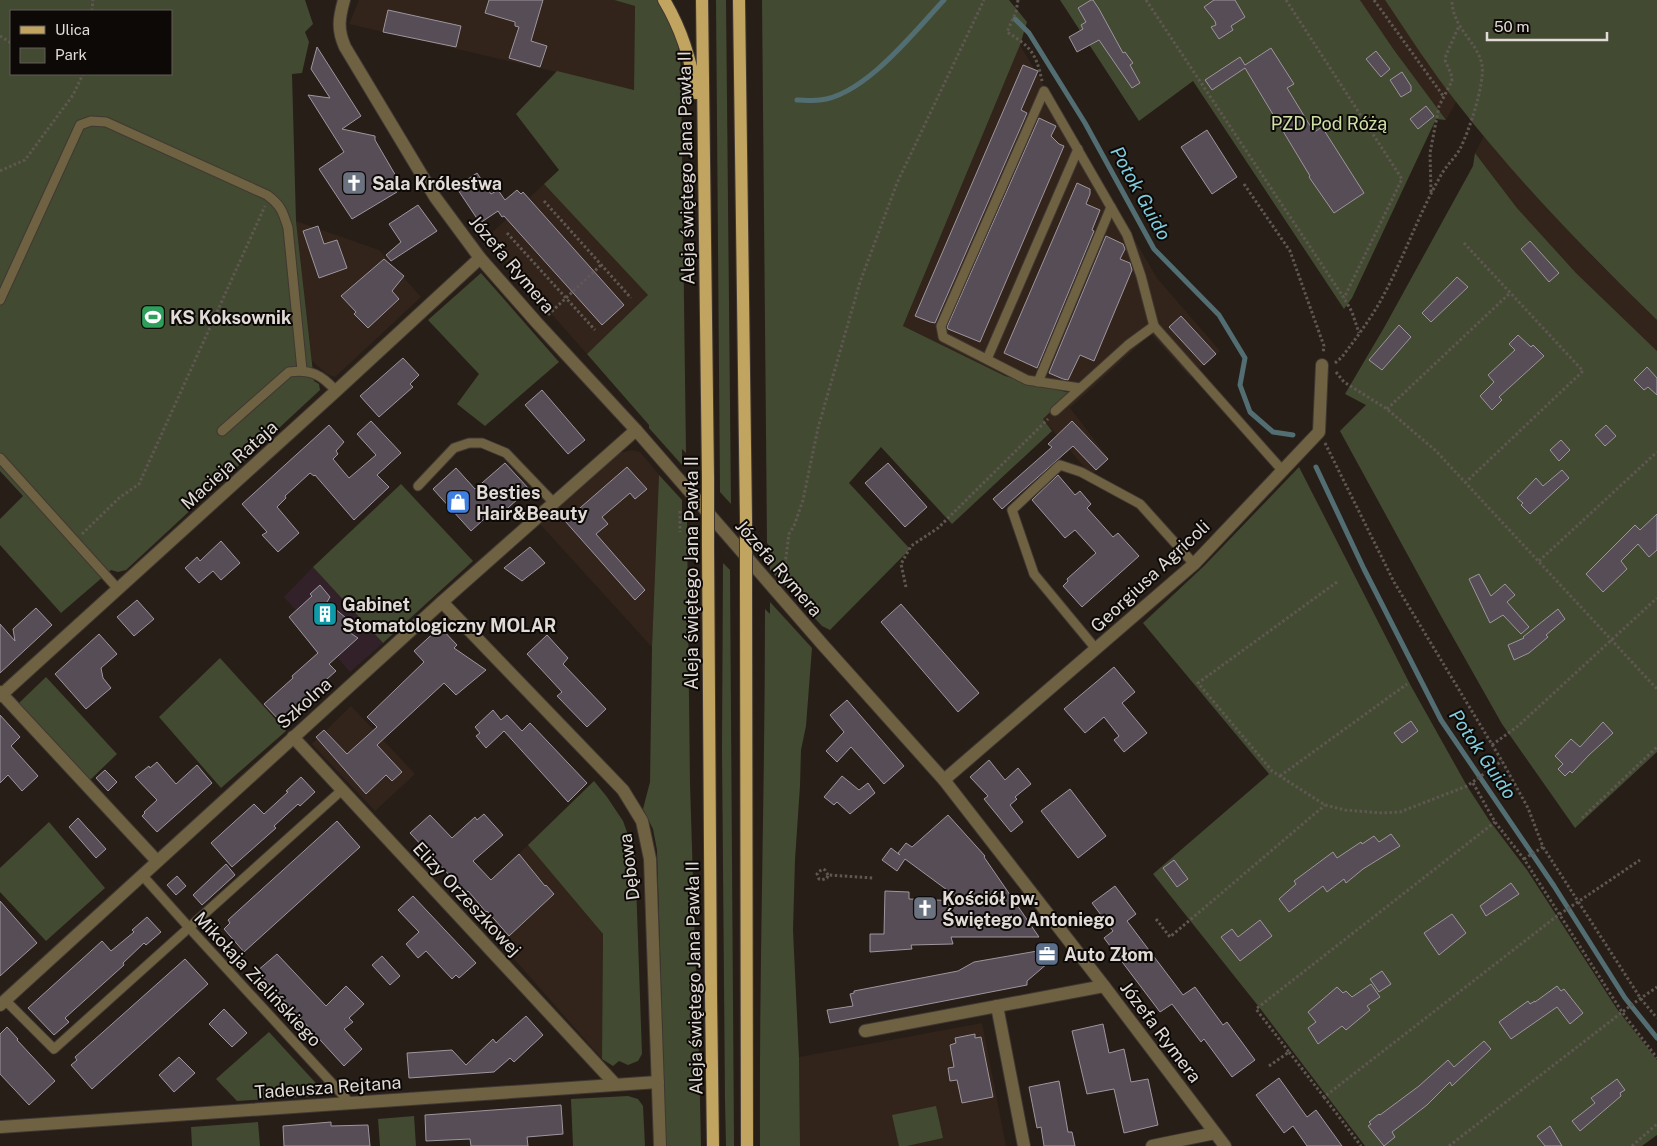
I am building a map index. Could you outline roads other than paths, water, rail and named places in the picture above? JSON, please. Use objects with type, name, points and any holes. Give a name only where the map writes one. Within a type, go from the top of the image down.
[{"type":"main road","points":[[664,0],[682,34],[689,54],[703,135]]},
{"type":"main road","name":"Aleja świętego Jana Pawła II","points":[[702,0],[708,478],[710,986],[714,1146]]},
{"type":"main road","points":[[739,0],[746,520],[747,1146]]},
{"type":"street","name":"Józefa Rymera","points":[[344,0],[338,26],[345,47],[435,196],[480,258],[636,430],[823,645],[944,780],[1225,1146]]},
{"type":"street","name":"Macieja Rataja","points":[[1,694],[480,258]]},
{"type":"street","name":"Georgiusa Agricoli","points":[[944,780],[1194,564],[1319,432],[1328,365]]},
{"type":"street","name":"Szkolna","points":[[3,1003],[442,602],[636,430]]},
{"type":"street","name":"Dębowa","points":[[442,602],[623,790],[642,821],[650,859],[660,1146]]},
{"type":"street","points":[[1,694],[157,861]]},
{"type":"street","name":"Elizy Orzeszkowej","points":[[293,737],[615,1084]]},
{"type":"street","points":[[864,1031],[1104,986]]},
{"type":"street","points":[[996,1006],[1024,1146]]},
{"type":"street","name":"Tadeusza Rejtana","points":[[0,1127],[658,1082]]},
{"type":"street","points":[[1152,1146],[1215,1133]]},
{"type":"lane","points":[[1080,388],[1027,380],[943,337],[941,326],[1044,91],[1127,235],[1141,276],[1154,326],[1282,470]]},
{"type":"lane","points":[[0,300],[80,125],[92,121],[106,122],[277,202],[284,212],[288,228],[302,370]]},
{"type":"lane","points":[[987,359],[1078,149]]},
{"type":"lane","points":[[1038,382],[1111,208]]},
{"type":"lane","points":[[1056,411],[1128,345],[1154,326]]},
{"type":"lane","points":[[222,431],[289,372],[302,370],[313,373],[326,380],[336,391]]},
{"type":"lane","points":[[418,486],[454,448],[469,443],[482,443],[506,453],[554,503]]},
{"type":"lane","points":[[0,458],[118,589]]},
{"type":"lane","points":[[1096,649],[1034,574],[1012,510],[1060,465],[1081,472],[1140,504],[1194,564]]},
{"type":"lane","points":[[3,1003],[54,1049],[342,790]]},
{"type":"lane","name":"Mikołaja Zielińskiego","points":[[142,875],[351,1104]]},
{"type":"waterway","points":[[797,100],[820,100],[837,96],[854,87],[888,60],[944,0]]},
{"type":"waterway","name":"Potok Guido","points":[[1015,19],[1029,33],[1085,123],[1154,249],[1219,315],[1245,358],[1240,385],[1250,412],[1273,432],[1293,435]]},
{"type":"waterway","name":"Potok Guido","points":[[1316,467],[1364,569],[1441,720],[1554,886],[1625,998],[1657,1038]]},
{"type":"place","name":"Sala Królestwa","points":[[354,183]]},
{"type":"place","name":"KS Koksownik","points":[[153,317]]},
{"type":"place","name":"Besties Hair&Beauty","points":[[458,502]]},
{"type":"place","name":"Gabinet Stomatologiczny MOLAR","points":[[325,614]]},
{"type":"place","name":"Kościół pw. Świętego Antoniego","points":[[925,908]]},
{"type":"place","name":"Auto Złom","points":[[1047,954]]},
{"type":"park label","name":"PZD Pod Różą","points":[[1329,123]]}]
